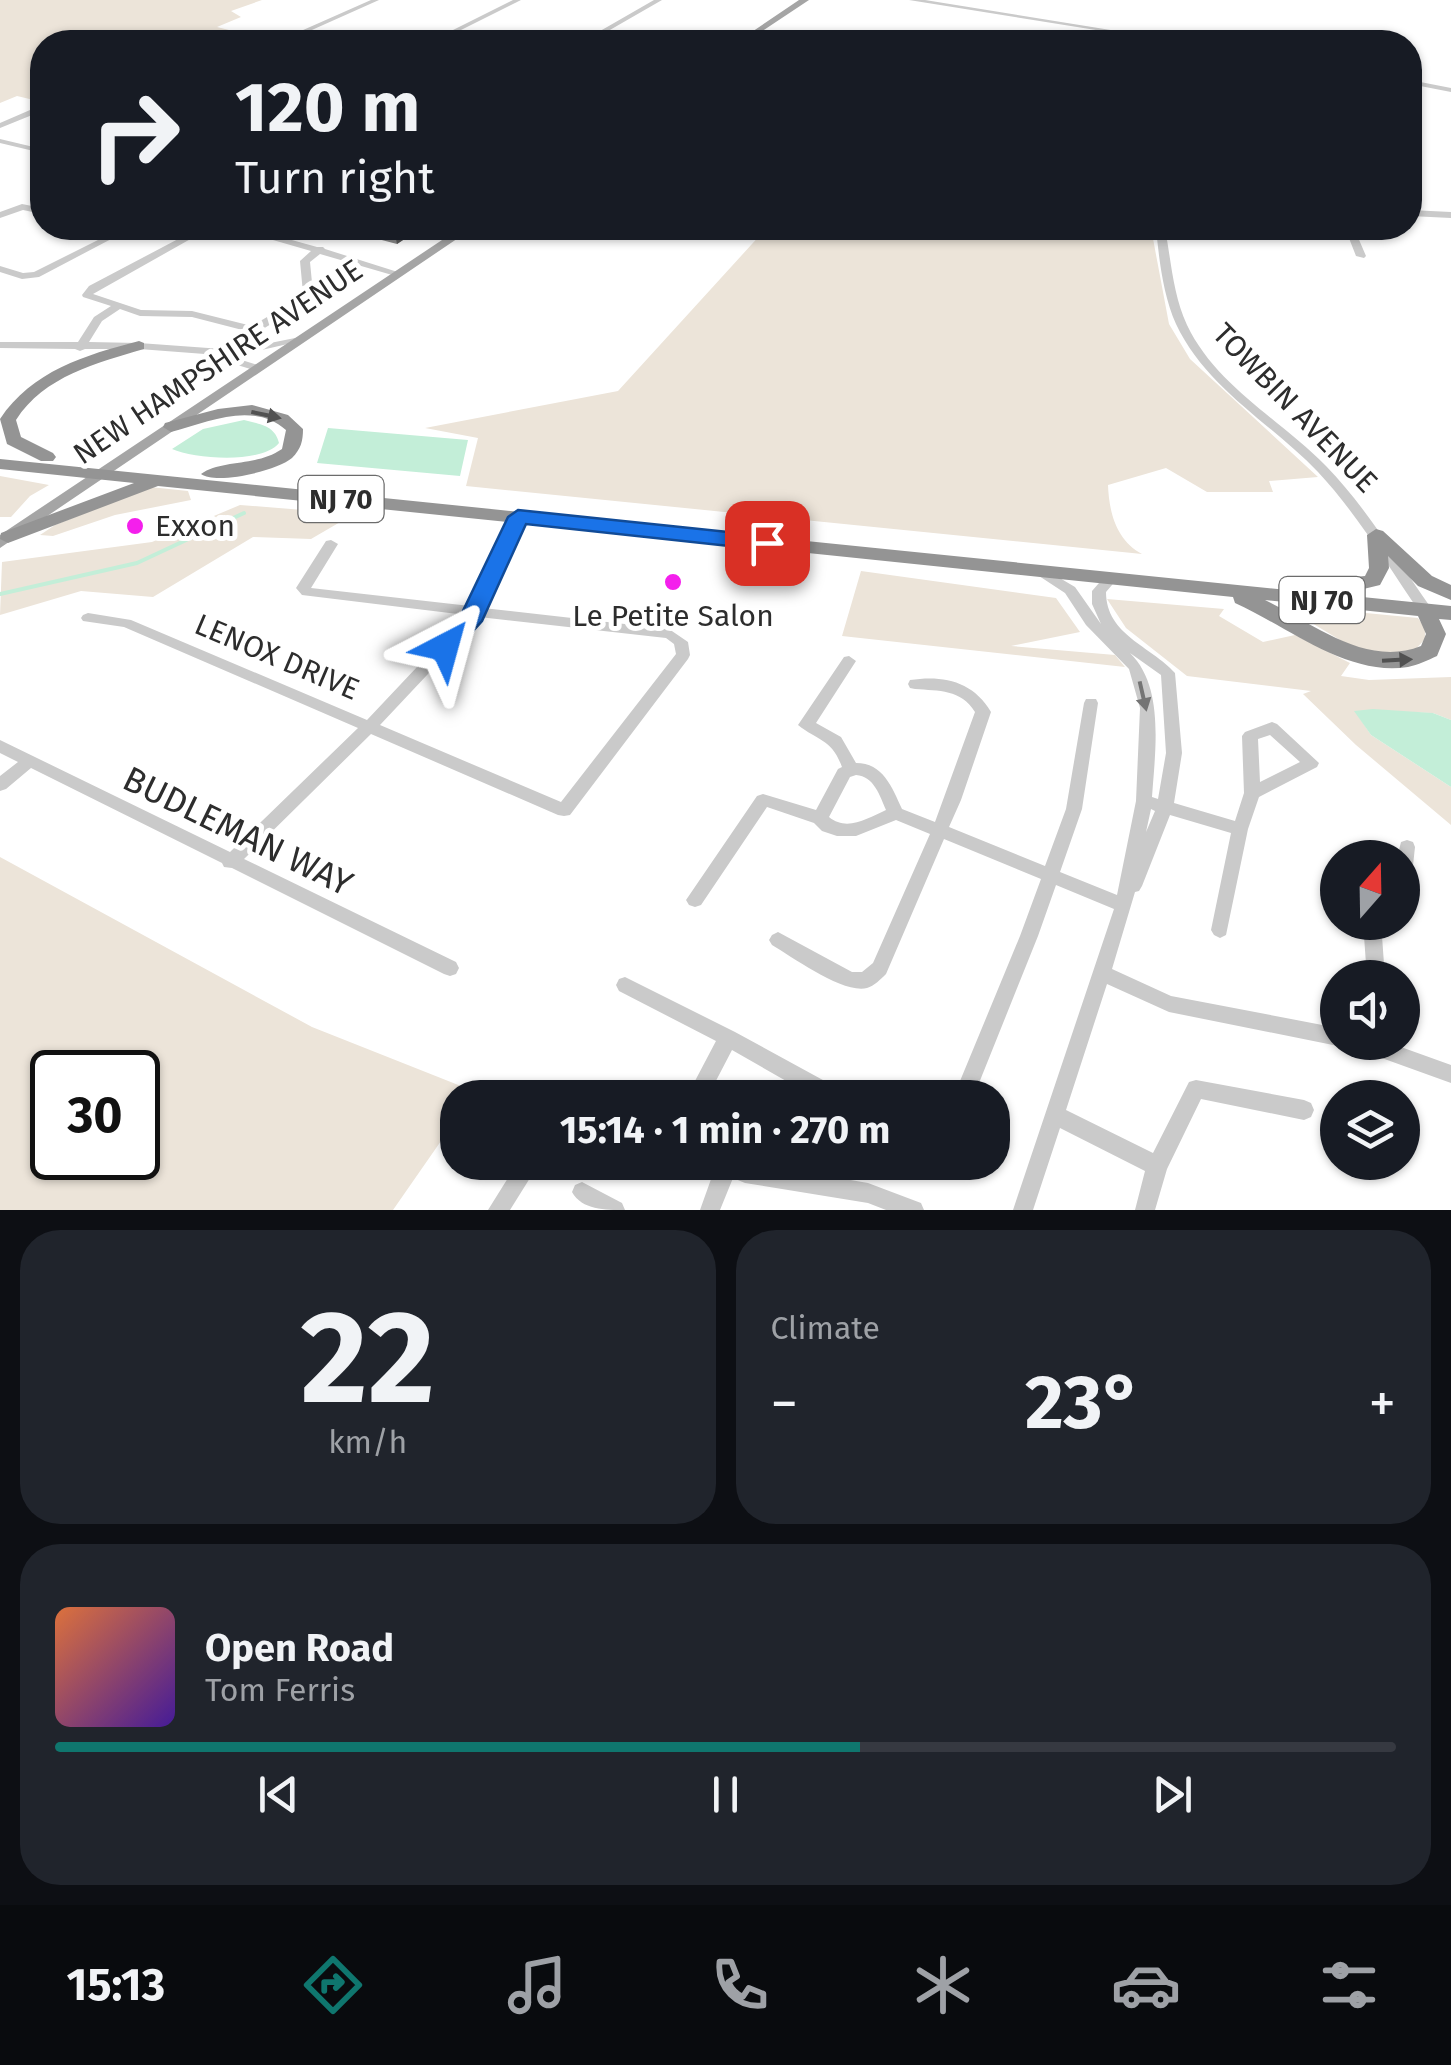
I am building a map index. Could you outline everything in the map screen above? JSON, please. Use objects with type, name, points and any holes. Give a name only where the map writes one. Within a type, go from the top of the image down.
[{"type":"highway","points":[[48,457],[13,440],[8,420],[21,401],[89,362],[139,346]]},
{"type":"highway","points":[[54,379],[80,348]]},
{"type":"highway","points":[[171,427],[221,413],[248,411],[284,419],[295,429],[292,447],[272,462],[210,474]]},
{"type":"highway","name":"NJ 70","points":[[0,452],[48,457],[164,480],[1040,571],[1421,604],[1451,601]]},
{"type":"highway","name":"NJ 70","points":[[0,465],[210,474],[1314,587],[1421,604],[1451,613]]},
{"type":"highway","points":[[3,536],[164,480]]},
{"type":"highway","points":[[3,536],[52,507]]},
{"type":"highway","points":[[1314,587],[1351,586],[1373,580],[1379,568],[1376,536]]},
{"type":"highway","points":[[1376,536],[1425,581],[1451,592]]},
{"type":"highway","points":[[1218,589],[1264,606],[1357,654],[1387,662],[1408,661],[1430,650],[1436,634],[1421,604]]},
{"type":"main road","points":[[759,30],[806,0]]},
{"type":"main road","name":"NEW HAMPSHIRE AVENUE","points":[[52,507],[449,240]]},
{"type":"street","points":[[307,30],[376,0]]},
{"type":"street","points":[[457,30],[518,0]]},
{"type":"street","points":[[607,30],[659,0]]},
{"type":"street","points":[[912,0],[1092,30]]},
{"type":"street","points":[[1422,84],[1451,90]]},
{"type":"street","points":[[0,126],[30,113]]},
{"type":"street","points":[[0,140],[30,149]]},
{"type":"street","points":[[0,215],[30,208]]},
{"type":"street","points":[[1422,214],[1451,216]]},
{"type":"street","points":[[0,270],[36,275],[104,240]]},
{"type":"street","points":[[184,240],[87,294],[140,313],[192,314],[248,331],[257,330],[304,300],[308,293],[306,262],[320,250]]},
{"type":"street","points":[[284,240],[402,271]]},
{"type":"street","name":"TOWBIN AVENUE","points":[[1162,240],[1177,311],[1192,342],[1238,395],[1324,470],[1376,536],[1421,604]]},
{"type":"street","points":[[1354,240],[1361,256]]},
{"type":"street","points":[[80,348],[98,318],[118,306]]},
{"type":"street","points":[[0,345],[246,352],[301,338]]},
{"type":"street","points":[[198,350],[257,368]]},
{"type":"street","points":[[230,862],[369,727],[474,613],[518,517]]},
{"type":"street","name":"LENOX DRIVE","points":[[88,618],[126,623],[564,810],[683,655],[682,642],[668,634],[306,592],[304,588],[330,544]]},
{"type":"street","points":[[1022,1210],[1124,905],[1144,801],[1147,708],[1136,667],[1091,622],[1070,590],[1040,571]]},
{"type":"street","points":[[1111,578],[1100,591],[1100,612],[1124,639],[1168,673],[1174,753],[1166,806],[1124,905]]},
{"type":"street","points":[[849,661],[806,725],[834,738],[845,750],[850,769]]},
{"type":"street","points":[[778,940],[850,980],[866,980],[880,968],[975,744],[983,712],[977,698],[965,690],[915,684]]},
{"type":"street","points":[[971,1080],[1074,809],[1092,703]]},
{"type":"street","name":"BUDLEMAN WAY","points":[[0,746],[450,968]]},
{"type":"street","points":[[0,786],[30,761]]},
{"type":"street","points":[[850,769],[870,771],[880,778],[896,813],[1124,905]]},
{"type":"street","points":[[820,818],[836,785],[850,769]]},
{"type":"street","points":[[1220,930],[1240,829],[1252,793]]},
{"type":"street","points":[[695,900],[763,800],[820,818],[833,830],[844,832],[896,813]]},
{"type":"street","points":[[1144,801],[1240,829]]},
{"type":"street","points":[[1103,973],[1170,1004],[1320,1033]]},
{"type":"street","points":[[625,985],[804,1080]]},
{"type":"street","points":[[706,1080],[728,1038]]},
{"type":"street","points":[[1413,1060],[1451,1074]]},
{"type":"street","points":[[1145,1210],[1158,1166],[1196,1089],[1304,1110]]},
{"type":"street","points":[[1056,1115],[1158,1166]]},
{"type":"street","points":[[498,1210],[518,1180]]},
{"type":"street","points":[[710,1210],[719,1180]]},
{"type":"street","points":[[780,1180],[832,1184],[868,1192],[914,1210]]},
{"type":"street","points":[[582,1192],[615,1210]]},
{"type":"shaded area","points":[[0,0],[262,0],[231,11],[241,17],[217,27],[229,30],[30,30],[30,99],[17,96],[0,103]]},
{"type":"shaded area","points":[[756,240],[1153,240],[1169,324],[1190,359],[1318,477],[1269,481],[1273,492],[1207,492],[1166,468],[1108,485],[1120,533],[1142,554],[466,486],[478,438],[425,428],[618,391]]},
{"type":"shaded area","points":[[244,420],[270,429],[279,443],[270,450],[244,457],[211,457],[172,449],[203,429]]},
{"type":"shaded area","points":[[328,428],[468,440],[460,476],[317,463]]},
{"type":"shaded area","points":[[0,476],[49,485],[30,496],[11,517],[0,517]]},
{"type":"shaded area","points":[[150,487],[188,491],[191,500],[115,515],[53,536],[40,535],[55,525]]},
{"type":"shaded area","points":[[240,505],[354,514],[311,539],[253,537],[153,597],[81,591],[0,615],[2,562],[152,542]]},
{"type":"shaded area","points":[[861,571],[1056,598],[1080,632],[1011,646],[1115,655],[1125,667],[842,636]]},
{"type":"shaded area","points":[[1107,599],[1224,609],[1219,616],[1263,642],[1295,635],[1350,663],[1341,676],[1369,680],[1451,677],[1451,720],[1433,713],[1355,711],[1371,735],[1451,787],[1451,825],[1356,745],[1303,694],[1311,691],[1187,676],[1126,628]]},
{"type":"shaded area","points":[[1282,605],[1418,618],[1425,628],[1425,639],[1414,651],[1382,655],[1345,643]]},
{"type":"shaded area","points":[[1354,711],[1433,713],[1451,720],[1451,787],[1371,735]]},
{"type":"shaded area","points":[[0,857],[312,1027],[446,1080],[440,1080],[440,1142],[393,1210],[0,1210]]},
{"type":"waterway","points":[[0,594],[137,563],[244,513]]},
{"type":"place","name":"Exxon","points":[[135,526]]},
{"type":"place","name":"Le Petite Salon","points":[[673,582]]},
{"type":"route","points":[[445,647],[470,621],[518,517],[767,543]]}]
